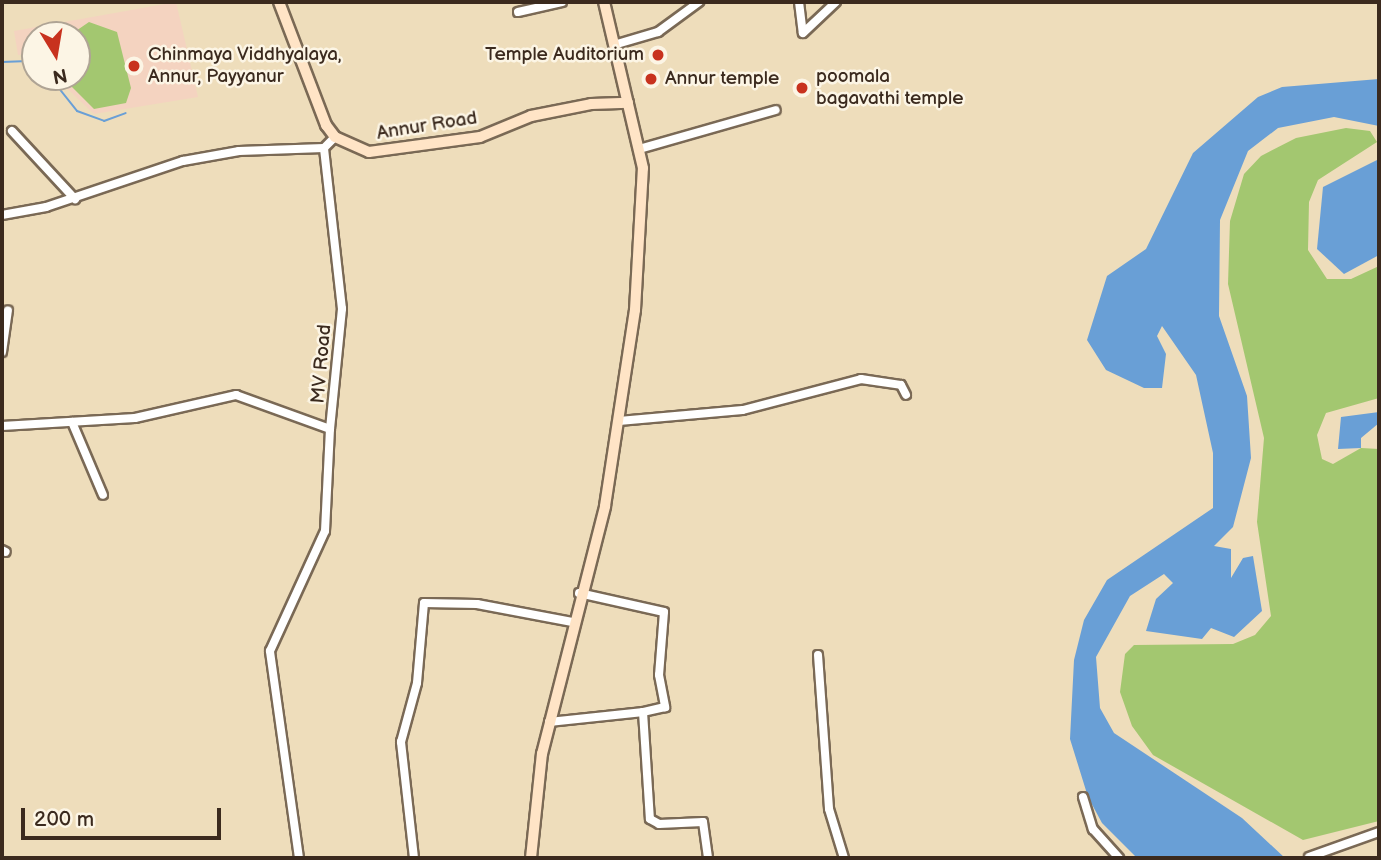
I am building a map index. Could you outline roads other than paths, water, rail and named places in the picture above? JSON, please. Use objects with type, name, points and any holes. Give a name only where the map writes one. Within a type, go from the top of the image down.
[{"type":"main road","points":[[279,2],[322,119],[335,137]]},
{"type":"main road","points":[[531,858],[549,722],[579,593],[605,506],[635,310],[639,149],[617,44],[604,2]]},
{"type":"main road","name":"Annur Road","points":[[335,137],[381,153],[480,137],[531,116],[628,103]]},
{"type":"street","points":[[518,12],[562,2]]},
{"type":"street","points":[[617,44],[658,33],[699,2]]},
{"type":"street","points":[[799,2],[803,33],[836,2]]},
{"type":"street","points":[[639,149],[776,110]]},
{"type":"street","points":[[12,131],[75,199]]},
{"type":"street","points":[[2,215],[75,199],[183,161],[239,150],[324,148],[335,137]]},
{"type":"street","name":"MV Road","points":[[2,426],[135,418],[236,395],[330,429],[342,309],[324,148]]},
{"type":"street","points":[[2,352],[8,310]]},
{"type":"street","points":[[618,421],[743,410],[861,379],[901,385],[906,395]]},
{"type":"street","points":[[72,422],[103,495]]},
{"type":"street","points":[[299,858],[270,651],[325,531],[330,429]]},
{"type":"street","points":[[549,722],[643,712],[665,707],[659,675],[664,612],[579,593]]},
{"type":"street","points":[[414,858],[401,742],[417,683],[424,603],[478,604],[572,622]]},
{"type":"street","points":[[818,655],[829,809],[844,858]]},
{"type":"street","points":[[643,712],[650,819],[659,824],[703,821],[708,858]]},
{"type":"street","points":[[1083,797],[1093,829],[1119,858]]},
{"type":"street","points":[[1308,857],[1379,832]]},
{"type":"water","points":[[1379,79],[1379,126],[1334,117],[1278,128],[1248,151],[1220,220],[1219,316],[1247,396],[1251,458],[1233,527],[1214,546],[1231,549],[1231,578],[1243,558],[1253,556],[1262,611],[1234,637],[1211,628],[1202,639],[1146,631],[1156,599],[1173,583],[1164,574],[1130,596],[1096,657],[1100,708],[1114,733],[1242,818],[1285,858],[1137,858],[1102,823],[1088,797],[1070,739],[1074,660],[1084,620],[1107,580],[1213,508],[1213,453],[1196,375],[1162,326],[1157,336],[1166,354],[1162,388],[1144,388],[1106,370],[1087,340],[1107,276],[1146,249],[1193,153],[1258,97],[1282,87]]},
{"type":"water","points":[[1379,159],[1379,255],[1344,274],[1317,249],[1323,187]]},
{"type":"water","points":[[1379,412],[1379,423],[1361,438],[1361,448],[1338,449],[1341,417]]},
{"type":"waterway","points":[[2,62],[21,61]]},
{"type":"waterway","points":[[61,91],[77,111],[104,121],[126,113]]},
{"type":"place","name":"Temple Auditorium","points":[[658,55]]},
{"type":"place","name":"Chinmaya Viddhyalaya, Annur, Payyanur","points":[[134,66]]},
{"type":"place","name":"Annur temple","points":[[651,79]]},
{"type":"place","name":"poomala bagavathi temple","points":[[802,88]]}]
